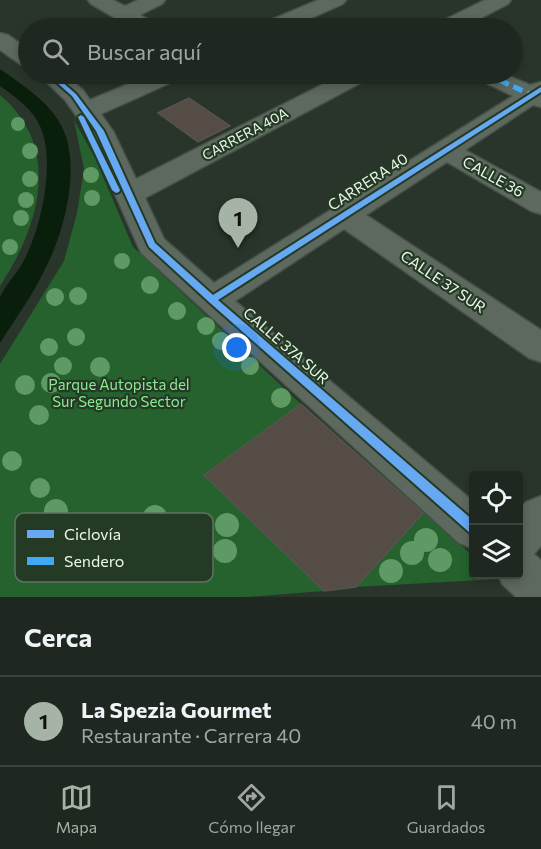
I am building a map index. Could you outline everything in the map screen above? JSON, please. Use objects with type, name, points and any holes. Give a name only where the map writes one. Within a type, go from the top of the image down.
[{"type":"street","points":[[98,0],[129,18]]},
{"type":"street","points":[[124,15],[155,0]]},
{"type":"street","points":[[296,18],[336,0]]},
{"type":"street","points":[[466,18],[501,0]]},
{"type":"street","points":[[0,40],[18,52]]},
{"type":"street","name":"CALLE 37A SUR","points":[[61,84],[88,110],[112,155],[152,244],[212,300],[469,525]]},
{"type":"street","points":[[88,110],[148,84]]},
{"type":"street","name":"CARRERA 40A","points":[[129,195],[338,84]]},
{"type":"street","points":[[511,84],[538,95]]},
{"type":"street","name":"CARRERA 40","points":[[212,300],[446,150],[538,95]]},
{"type":"street","name":"CALLE 36","points":[[446,150],[541,204]]},
{"type":"street","name":"CALLE 37 SUR","points":[[344,215],[541,348]]},
{"type":"street","points":[[523,536],[541,516]]},
{"type":"street","points":[[523,573],[541,589]]},
{"type":"green space","points":[[0,95],[20,116],[32,139],[38,163],[38,188],[34,214],[25,239],[0,286]]},
{"type":"green space","name":"Parque Autopista del Sur Segundo Sector","points":[[74,120],[95,158],[133,247],[301,404],[204,475],[324,591],[246,597],[0,597],[0,364],[64,261],[77,213],[84,169]]},
{"type":"green space","points":[[424,512],[469,552],[469,579],[499,579],[356,587]]},
{"type":"shaded area","points":[[0,69],[39,98],[52,112],[66,136],[71,174],[65,215],[52,253],[35,288],[0,343],[0,297],[23,262],[36,232],[47,175],[47,156],[44,139],[36,118],[0,86]]},
{"type":"building","points":[[189,98],[230,126],[198,142],[158,113]]},
{"type":"building","points":[[301,404],[423,513],[356,587],[324,591],[204,475]]},
{"type":"marked path","points":[[508,84],[532,95]]},
{"type":"cycle path","points":[[61,84],[74,95],[100,131],[152,245],[469,525]]},
{"type":"cycle path","points":[[212,300],[541,89]]},
{"type":"cycle path","points":[[81,117],[116,190]]},
{"type":"place","name":"La Spezia Gourmet","points":[[238,248]]}]
